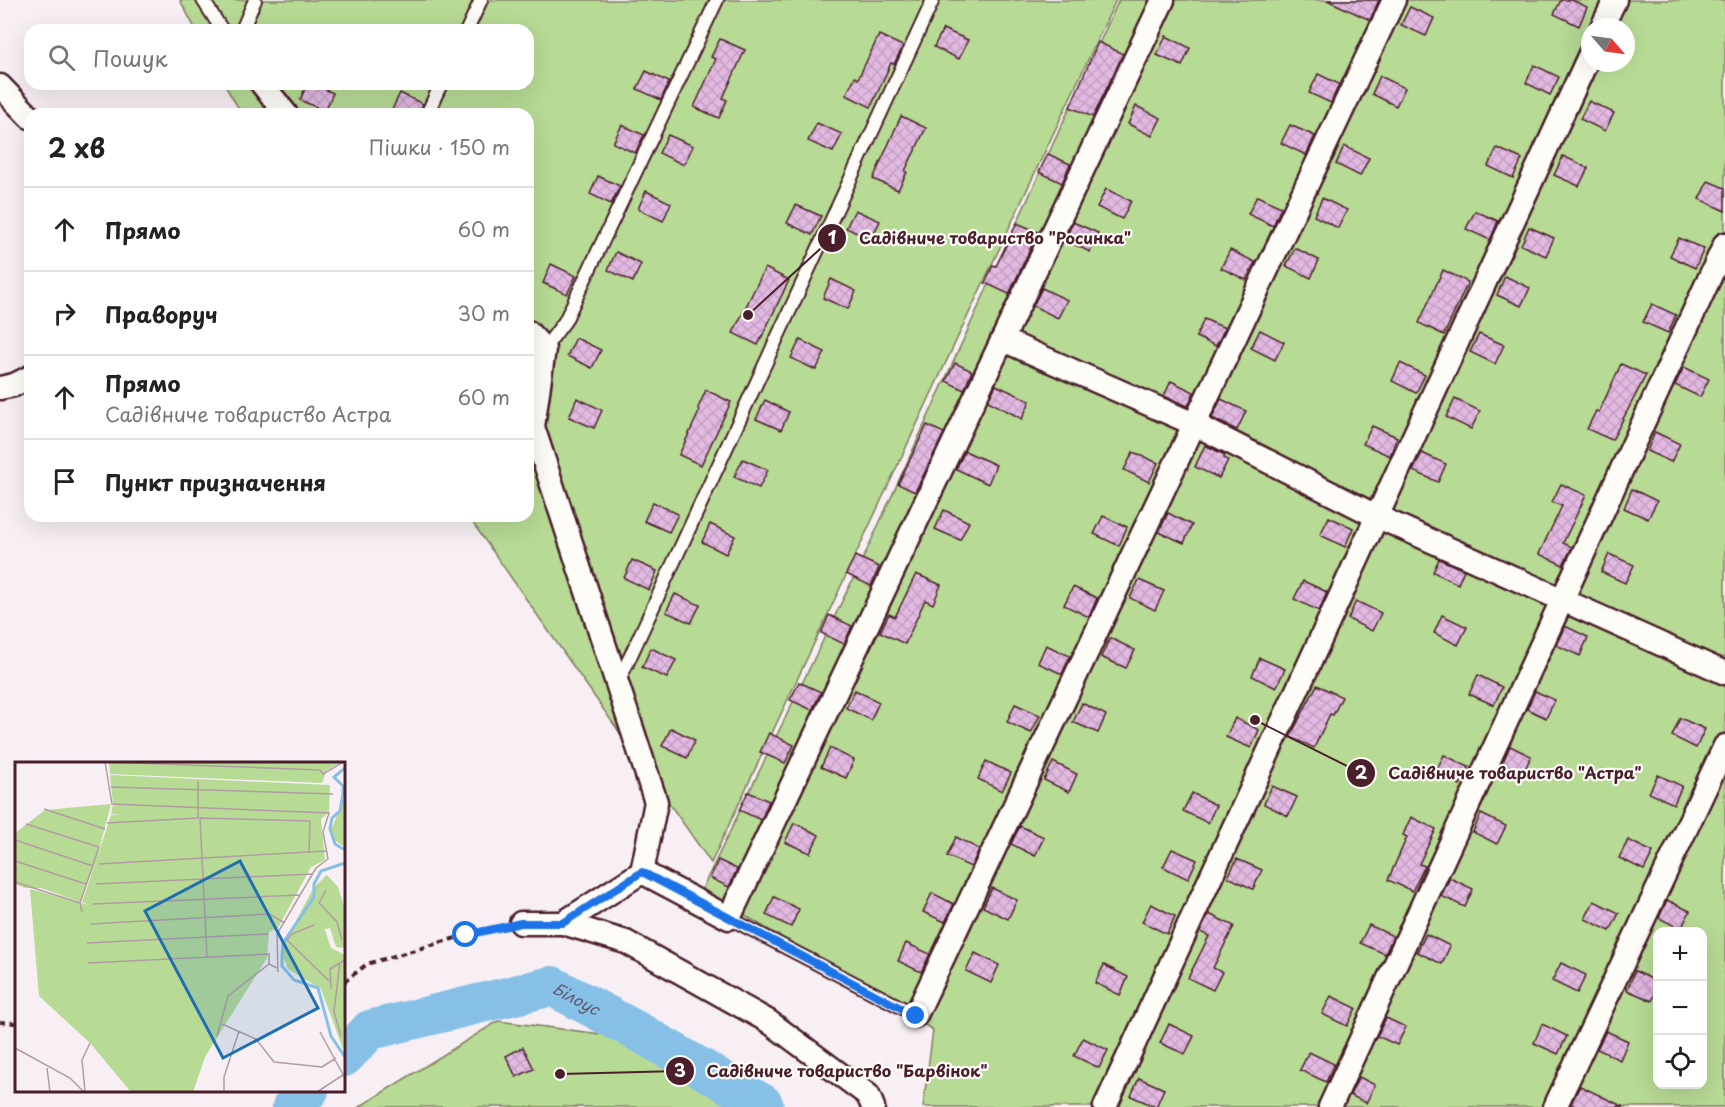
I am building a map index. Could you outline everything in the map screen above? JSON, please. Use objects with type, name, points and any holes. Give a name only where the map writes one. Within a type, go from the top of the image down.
[{"type":"street","points":[[642,872],[729,918],[1163,0]]},
{"type":"street","points":[[916,1016],[1394,0]]},
{"type":"street","points":[[1606,18],[1615,0]]},
{"type":"street","points":[[1105,1107],[1582,72]]},
{"type":"street","points":[[0,86],[24,111]]},
{"type":"street","points":[[267,90],[281,108]]},
{"type":"street","points":[[1330,1107],[1725,244]]},
{"type":"street","points":[[534,338],[544,349],[534,420]]},
{"type":"street","points":[[1003,340],[1194,424],[1376,516],[1725,673]]},
{"type":"street","points":[[0,388],[24,380]]},
{"type":"street","points":[[534,430],[656,802],[642,872],[563,923]]},
{"type":"street","points":[[1555,1107],[1725,746]]},
{"type":"street","points":[[521,923],[563,923],[626,942],[768,1021],[868,1095],[873,1107]]},
{"type":"lane","points":[[202,0],[218,24]]},
{"type":"lane","points":[[245,24],[255,0]]},
{"type":"lane","points":[[470,24],[481,0]]},
{"type":"lane","points":[[544,349],[565,321],[717,0]]},
{"type":"lane","points":[[617,686],[933,0]]},
{"type":"lane","points":[[430,108],[438,90]]},
{"type":"lane","points":[[729,918],[916,1016]]},
{"type":"path","points":[[345,981],[367,964],[466,935],[521,923]]},
{"type":"path","points":[[0,1022],[15,1023]]},
{"type":"green space","points":[[180,0],[1116,0],[711,863],[472,522],[534,522],[534,108],[238,108],[228,90],[534,90],[534,24],[193,24]]},
{"type":"green space","points":[[1119,0],[1725,0],[1725,1107],[923,1107],[933,1030],[702,889],[867,550]]},
{"type":"green space","points":[[498,1021],[664,1042],[753,1107],[359,1107]]},
{"type":"building","points":[[1327,0],[1379,0],[1370,20]]},
{"type":"building","points":[[1561,0],[1572,0],[1587,7],[1579,26],[1554,14]]},
{"type":"building","points":[[1410,7],[1434,18],[1426,36],[1401,25]]},
{"type":"building","points":[[943,29],[968,40],[959,59],[934,47]]},
{"type":"building","points":[[879,35],[903,46],[894,64],[891,63],[871,107],[846,95],[855,77],[858,79]]},
{"type":"building","points":[[1166,36],[1190,48],[1182,66],[1157,55]]},
{"type":"building","points":[[720,39],[745,50],[723,98],[727,100],[719,118],[694,107],[716,59],[711,57]]},
{"type":"building","points":[[1098,42],[1123,54],[1093,117],[1070,107]]},
{"type":"building","points":[[1534,65],[1559,77],[1550,95],[1526,83]]},
{"type":"building","points":[[646,71],[669,82],[661,100],[637,89]]},
{"type":"building","points":[[1318,74],[1339,84],[1331,103],[1309,93]]},
{"type":"building","points":[[1380,76],[1405,88],[1396,106],[1372,94]]},
{"type":"building","points":[[304,90],[327,90],[333,93],[326,108],[318,108],[300,100]]},
{"type":"building","points":[[400,93],[423,104],[421,108],[393,108]]},
{"type":"building","points":[[1589,101],[1614,113],[1605,131],[1580,119]]},
{"type":"building","points":[[1136,106],[1161,118],[1152,136],[1128,124]]},
{"type":"building","points":[[901,116],[926,128],[898,190],[873,179]]},
{"type":"building","points":[[817,123],[842,134],[833,152],[808,141]]},
{"type":"building","points":[[622,125],[644,135],[635,153],[613,143]]},
{"type":"building","points":[[1290,125],[1315,136],[1306,155],[1281,143]]},
{"type":"building","points":[[668,135],[693,146],[684,165],[659,153]]},
{"type":"building","points":[[1344,146],[1369,158],[1360,176],[1336,164]]},
{"type":"building","points":[[1497,148],[1522,159],[1513,178],[1488,166]]},
{"type":"building","points":[[1048,154],[1070,164],[1062,183],[1039,172]]},
{"type":"building","points":[[1563,156],[1588,168],[1579,186],[1554,175]]},
{"type":"building","points":[[598,176],[620,186],[611,204],[590,194]]},
{"type":"building","points":[[1708,181],[1725,188],[1725,211],[1699,199]]},
{"type":"building","points":[[1106,189],[1131,201],[1122,219],[1097,207]]},
{"type":"building","points":[[646,191],[671,203],[663,221],[638,209]]},
{"type":"building","points":[[1257,196],[1281,207],[1273,226],[1248,214]]},
{"type":"building","points":[[1322,198],[1347,210],[1338,228],[1314,216]]},
{"type":"building","points":[[796,205],[821,216],[812,235],[787,223]]},
{"type":"building","points":[[855,210],[880,221],[871,239],[846,228]]},
{"type":"building","points":[[1475,211],[1498,221],[1490,240],[1466,229]]},
{"type":"building","points":[[1073,222],[1098,233],[1090,252],[1065,240]]},
{"type":"building","points":[[1017,223],[1038,232],[1009,294],[985,283]]},
{"type":"building","points":[[1529,227],[1554,238],[1546,256],[1521,245]]},
{"type":"building","points":[[1679,238],[1704,249],[1695,268],[1670,256]]},
{"type":"building","points":[[1295,248],[1319,260],[1311,278],[1286,266]]},
{"type":"building","points":[[1230,250],[1255,262],[1246,280],[1221,268]]},
{"type":"building","points":[[616,252],[641,264],[633,282],[608,270]]},
{"type":"building","points":[[551,264],[576,276],[567,294],[543,283]]},
{"type":"building","points":[[765,268],[789,280],[758,345],[733,333]]},
{"type":"building","points":[[1443,270],[1468,282],[1444,335],[1419,323]]},
{"type":"building","points":[[1505,276],[1530,288],[1521,306],[1497,295]]},
{"type":"building","points":[[831,279],[856,291],[848,309],[823,298]]},
{"type":"building","points":[[1042,288],[1067,300],[1058,318],[1033,306]]},
{"type":"building","points":[[1652,304],[1676,315],[1668,333],[1643,322]]},
{"type":"building","points":[[1204,319],[1225,328],[1216,346],[1196,337]]},
{"type":"building","points":[[1260,330],[1284,342],[1275,360],[1251,348]]},
{"type":"building","points":[[1479,334],[1504,345],[1495,364],[1470,352]]},
{"type":"building","points":[[576,338],[601,350],[592,368],[567,356]]},
{"type":"building","points":[[800,340],[825,352],[816,370],[791,358]]},
{"type":"building","points":[[955,363],[972,371],[964,390],[946,381]]},
{"type":"building","points":[[1400,363],[1425,375],[1416,393],[1392,381]]},
{"type":"building","points":[[1621,364],[1646,375],[1612,440],[1587,429],[1596,411],[1599,412]]},
{"type":"building","points":[[1684,367],[1709,379],[1700,397],[1675,385]]},
{"type":"building","points":[[1171,381],[1194,392],[1188,406],[1164,396]]},
{"type":"building","points":[[996,385],[1030,401],[1022,419],[988,401]]},
{"type":"building","points":[[706,390],[731,402],[701,465],[679,455],[700,410],[698,408]]},
{"type":"building","points":[[577,398],[602,410],[594,428],[569,417]]},
{"type":"building","points":[[1221,399],[1246,411],[1237,430],[1212,418]]},
{"type":"building","points":[[1455,399],[1480,411],[1471,429],[1446,417]]},
{"type":"building","points":[[765,400],[789,412],[781,430],[756,419]]},
{"type":"building","points":[[927,425],[944,433],[915,492],[898,484]]},
{"type":"building","points":[[1372,426],[1397,437],[1390,456],[1363,444]]},
{"type":"building","points":[[1655,432],[1680,444],[1671,462],[1647,451]]},
{"type":"building","points":[[1205,445],[1225,455],[1224,458],[1228,460],[1219,478],[1195,467]]},
{"type":"building","points":[[965,451],[996,465],[988,484],[956,469]]},
{"type":"building","points":[[1133,452],[1158,463],[1149,482],[1124,470]]},
{"type":"building","points":[[1422,453],[1446,464],[1438,482],[1413,471]]},
{"type":"building","points":[[743,459],[768,470],[759,488],[734,477]]},
{"type":"building","points":[[1561,484],[1586,495],[1563,543],[1572,547],[1563,565],[1539,554],[1562,506],[1552,502]]},
{"type":"building","points":[[1632,489],[1657,501],[1648,519],[1624,508]]},
{"type":"building","points":[[653,502],[678,514],[669,532],[644,521]]},
{"type":"building","points":[[944,510],[969,522],[960,540],[935,529]]},
{"type":"building","points":[[1168,513],[1192,525],[1184,543],[1159,532]]},
{"type":"building","points":[[1103,516],[1127,527],[1119,546],[1094,534]]},
{"type":"building","points":[[1329,517],[1353,528],[1345,547],[1320,535]]},
{"type":"building","points":[[710,524],[735,536],[726,554],[702,542]]},
{"type":"building","points":[[1609,554],[1634,565],[1625,583],[1601,572]]},
{"type":"building","points":[[855,556],[879,567],[871,586],[846,574]]},
{"type":"building","points":[[1439,559],[1464,570],[1458,584],[1433,572]]},
{"type":"building","points":[[632,560],[657,571],[649,590],[624,578]]},
{"type":"building","points":[[916,574],[941,585],[933,604],[925,600],[905,644],[880,632],[889,614],[895,617]]},
{"type":"building","points":[[1139,580],[1164,591],[1155,610],[1130,598]]},
{"type":"building","points":[[1303,581],[1327,592],[1319,611],[1294,599]]},
{"type":"building","points":[[1073,587],[1097,598],[1089,617],[1064,605]]},
{"type":"building","points":[[675,594],[700,605],[691,623],[666,612]]},
{"type":"building","points":[[1356,601],[1381,613],[1372,631],[1348,619]]},
{"type":"building","points":[[829,615],[852,626],[844,644],[821,633]]},
{"type":"building","points":[[1442,615],[1467,627],[1458,645],[1434,633]]},
{"type":"building","points":[[1565,626],[1588,637],[1580,656],[1556,645]]},
{"type":"building","points":[[1110,638],[1135,650],[1126,668],[1101,657]]},
{"type":"building","points":[[1046,645],[1070,656],[1062,674],[1038,663]]},
{"type":"building","points":[[651,648],[676,660],[667,678],[642,667]]},
{"type":"building","points":[[1260,658],[1285,669],[1276,688],[1252,676]]},
{"type":"building","points":[[1478,675],[1502,687],[1494,705],[1469,694]]},
{"type":"building","points":[[799,682],[821,692],[812,710],[790,700]]},
{"type":"building","points":[[1317,685],[1342,697],[1333,715],[1330,714],[1314,748],[1290,737]]},
{"type":"building","points":[[855,690],[879,702],[871,720],[846,708]]},
{"type":"building","points":[[1535,691],[1555,700],[1546,718],[1527,709]]},
{"type":"building","points":[[1082,703],[1106,715],[1098,733],[1073,722]]},
{"type":"building","points":[[1015,704],[1040,715],[1031,733],[1007,722]]},
{"type":"building","points":[[1235,718],[1259,730],[1251,748],[1226,737]]},
{"type":"building","points":[[1680,718],[1705,729],[1696,748],[1672,736]]},
{"type":"building","points":[[671,728],[695,740],[687,758],[662,746]]},
{"type":"building","points":[[769,733],[794,745],[785,763],[760,752]]},
{"type":"building","points":[[1510,746],[1531,756],[1523,774],[1502,764]]},
{"type":"building","points":[[830,748],[854,760],[846,778],[821,767]]},
{"type":"building","points":[[1444,755],[1469,767],[1460,785],[1435,773]]},
{"type":"building","points":[[986,761],[1011,773],[1002,791],[978,779]]},
{"type":"building","points":[[1053,762],[1077,774],[1069,792],[1044,780]]},
{"type":"building","points":[[1658,775],[1682,786],[1674,804],[1649,793]]},
{"type":"building","points":[[1272,786],[1297,797],[1288,816],[1264,804]]},
{"type":"building","points":[[748,792],[769,801],[761,820],[739,810]]},
{"type":"building","points":[[1192,793],[1216,805],[1208,823],[1183,811]]},
{"type":"building","points":[[1481,814],[1506,826],[1497,844],[1473,832]]},
{"type":"building","points":[[1411,817],[1436,829],[1419,864],[1425,866],[1412,891],[1388,880],[1407,837],[1403,835]]},
{"type":"building","points":[[794,823],[819,835],[810,853],[785,842]]},
{"type":"building","points":[[1020,826],[1044,837],[1035,856],[1011,844]]},
{"type":"building","points":[[956,837],[979,849],[971,867],[947,856]]},
{"type":"building","points":[[1628,840],[1653,852],[1644,870],[1619,858]]},
{"type":"building","points":[[1172,849],[1197,860],[1188,879],[1163,867]]},
{"type":"building","points":[[1237,859],[1262,870],[1253,889],[1228,877]]},
{"type":"building","points":[[718,860],[737,869],[729,887],[710,878]]},
{"type":"building","points":[[1450,878],[1473,889],[1465,907],[1441,896]]},
{"type":"building","points":[[992,888],[1017,900],[1008,919],[983,907]]},
{"type":"building","points":[[932,893],[954,904],[945,922],[923,912]]},
{"type":"building","points":[[774,897],[799,909],[791,927],[766,915]]},
{"type":"building","points":[[1667,900],[1690,911],[1682,927],[1677,927],[1659,918]]},
{"type":"building","points":[[1594,901],[1619,913],[1610,931],[1585,919]]},
{"type":"building","points":[[1151,904],[1175,916],[1167,934],[1142,922]]},
{"type":"building","points":[[1209,914],[1234,926],[1213,968],[1222,972],[1213,990],[1188,978],[1209,936],[1200,932]]},
{"type":"building","points":[[1369,925],[1393,936],[1385,954],[1360,943]]},
{"type":"building","points":[[1426,934],[1450,946],[1442,964],[1417,952]]},
{"type":"building","points":[[906,943],[930,954],[921,972],[898,961]]},
{"type":"building","points":[[975,953],[999,965],[991,983],[966,971]]},
{"type":"building","points":[[1561,963],[1586,975],[1577,993],[1552,981]]},
{"type":"building","points":[[1104,965],[1128,977],[1120,995],[1095,983]]},
{"type":"building","points":[[1635,971],[1653,980],[1652,1001],[1627,990]]},
{"type":"building","points":[[1331,996],[1356,1008],[1347,1026],[1322,1014]]},
{"type":"building","points":[[1386,1018],[1406,1027],[1397,1045],[1377,1036]]},
{"type":"building","points":[[1169,1024],[1194,1036],[1185,1054],[1160,1043]]},
{"type":"building","points":[[1542,1024],[1567,1036],[1558,1054],[1534,1043]]},
{"type":"building","points":[[1606,1031],[1628,1041],[1620,1060],[1597,1049]]},
{"type":"building","points":[[1083,1038],[1108,1050],[1099,1068],[1074,1056]]},
{"type":"building","points":[[523,1047],[534,1069],[516,1077],[506,1056]]},
{"type":"building","points":[[1309,1052],[1334,1064],[1326,1082],[1300,1070]]},
{"type":"building","points":[[1359,1077],[1375,1085],[1366,1103],[1350,1095]]},
{"type":"building","points":[[1139,1078],[1164,1089],[1156,1107],[1131,1096]]},
{"type":"building","points":[[1580,1086],[1624,1107],[1577,1107],[1571,1104]]},
{"type":"waterway","name":"Білоус","points":[[345,1056],[370,1030],[552,986],[644,1035],[763,1104],[764,1107]]},
{"type":"waterway","name":"Білоус","points":[[292,1107],[307,1092]]},
{"type":"place","name":"Садівниче товариство \"Росинка\"","points":[[748,315]]},
{"type":"place","name":"Садівниче товариство \"Астра\"","points":[[1255,720]]},
{"type":"place","name":"Садівниче товариство \"Барвінок\"","points":[[560,1074]]},
{"type":"route","points":[[466,935],[521,923],[563,923],[642,872],[916,1016]]}]
